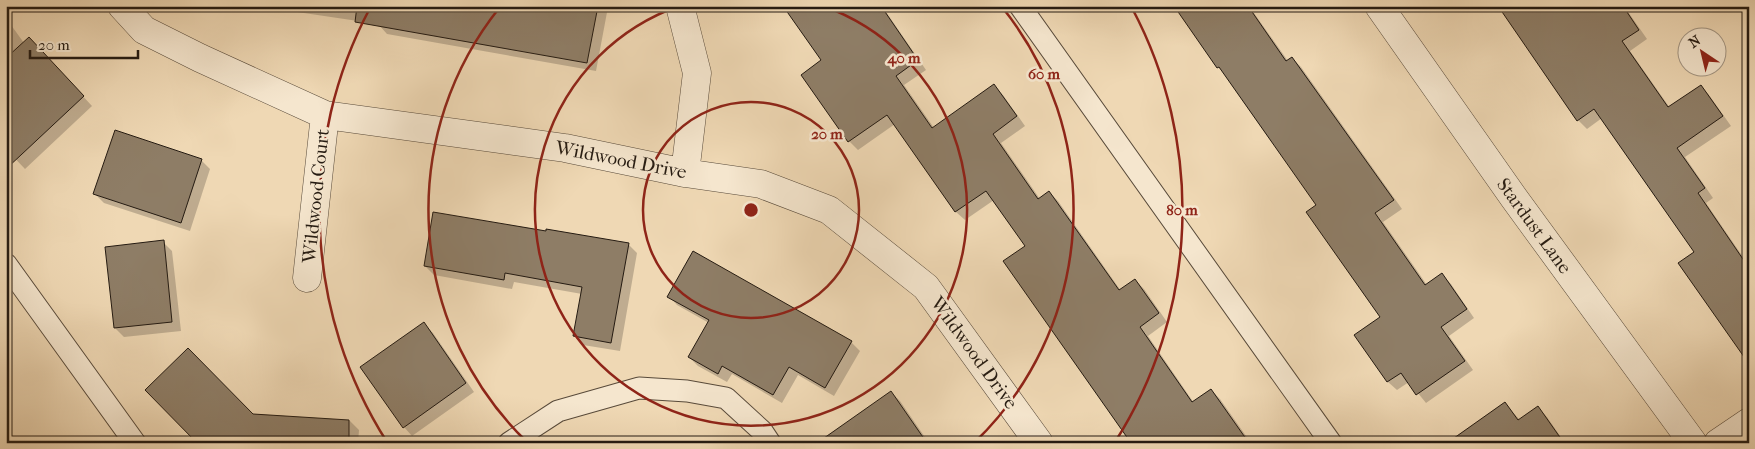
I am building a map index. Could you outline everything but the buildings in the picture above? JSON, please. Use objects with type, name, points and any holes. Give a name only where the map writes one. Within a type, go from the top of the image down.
[{"type":"street","name":"Wildwood Drive","points":[[122,6],[144,30],[200,58],[325,115],[565,148],[685,173],[761,184],[828,210],[926,287],[1039,443]]},
{"type":"street","points":[[680,6],[697,73],[685,173]]},
{"type":"street","name":"Stardust Lane","points":[[1379,6],[1519,206],[1694,443]]},
{"type":"street","name":"Wildwood Court","points":[[307,278],[325,115]]},
{"type":"street","points":[[1718,443],[1749,422]]},
{"type":"lane","points":[[1020,6],[1331,443]]},
{"type":"lane","points":[[6,264],[135,443]]},
{"type":"lane","points":[[509,443],[558,411],[639,388],[687,391],[726,398],[762,431],[770,443]]}]
